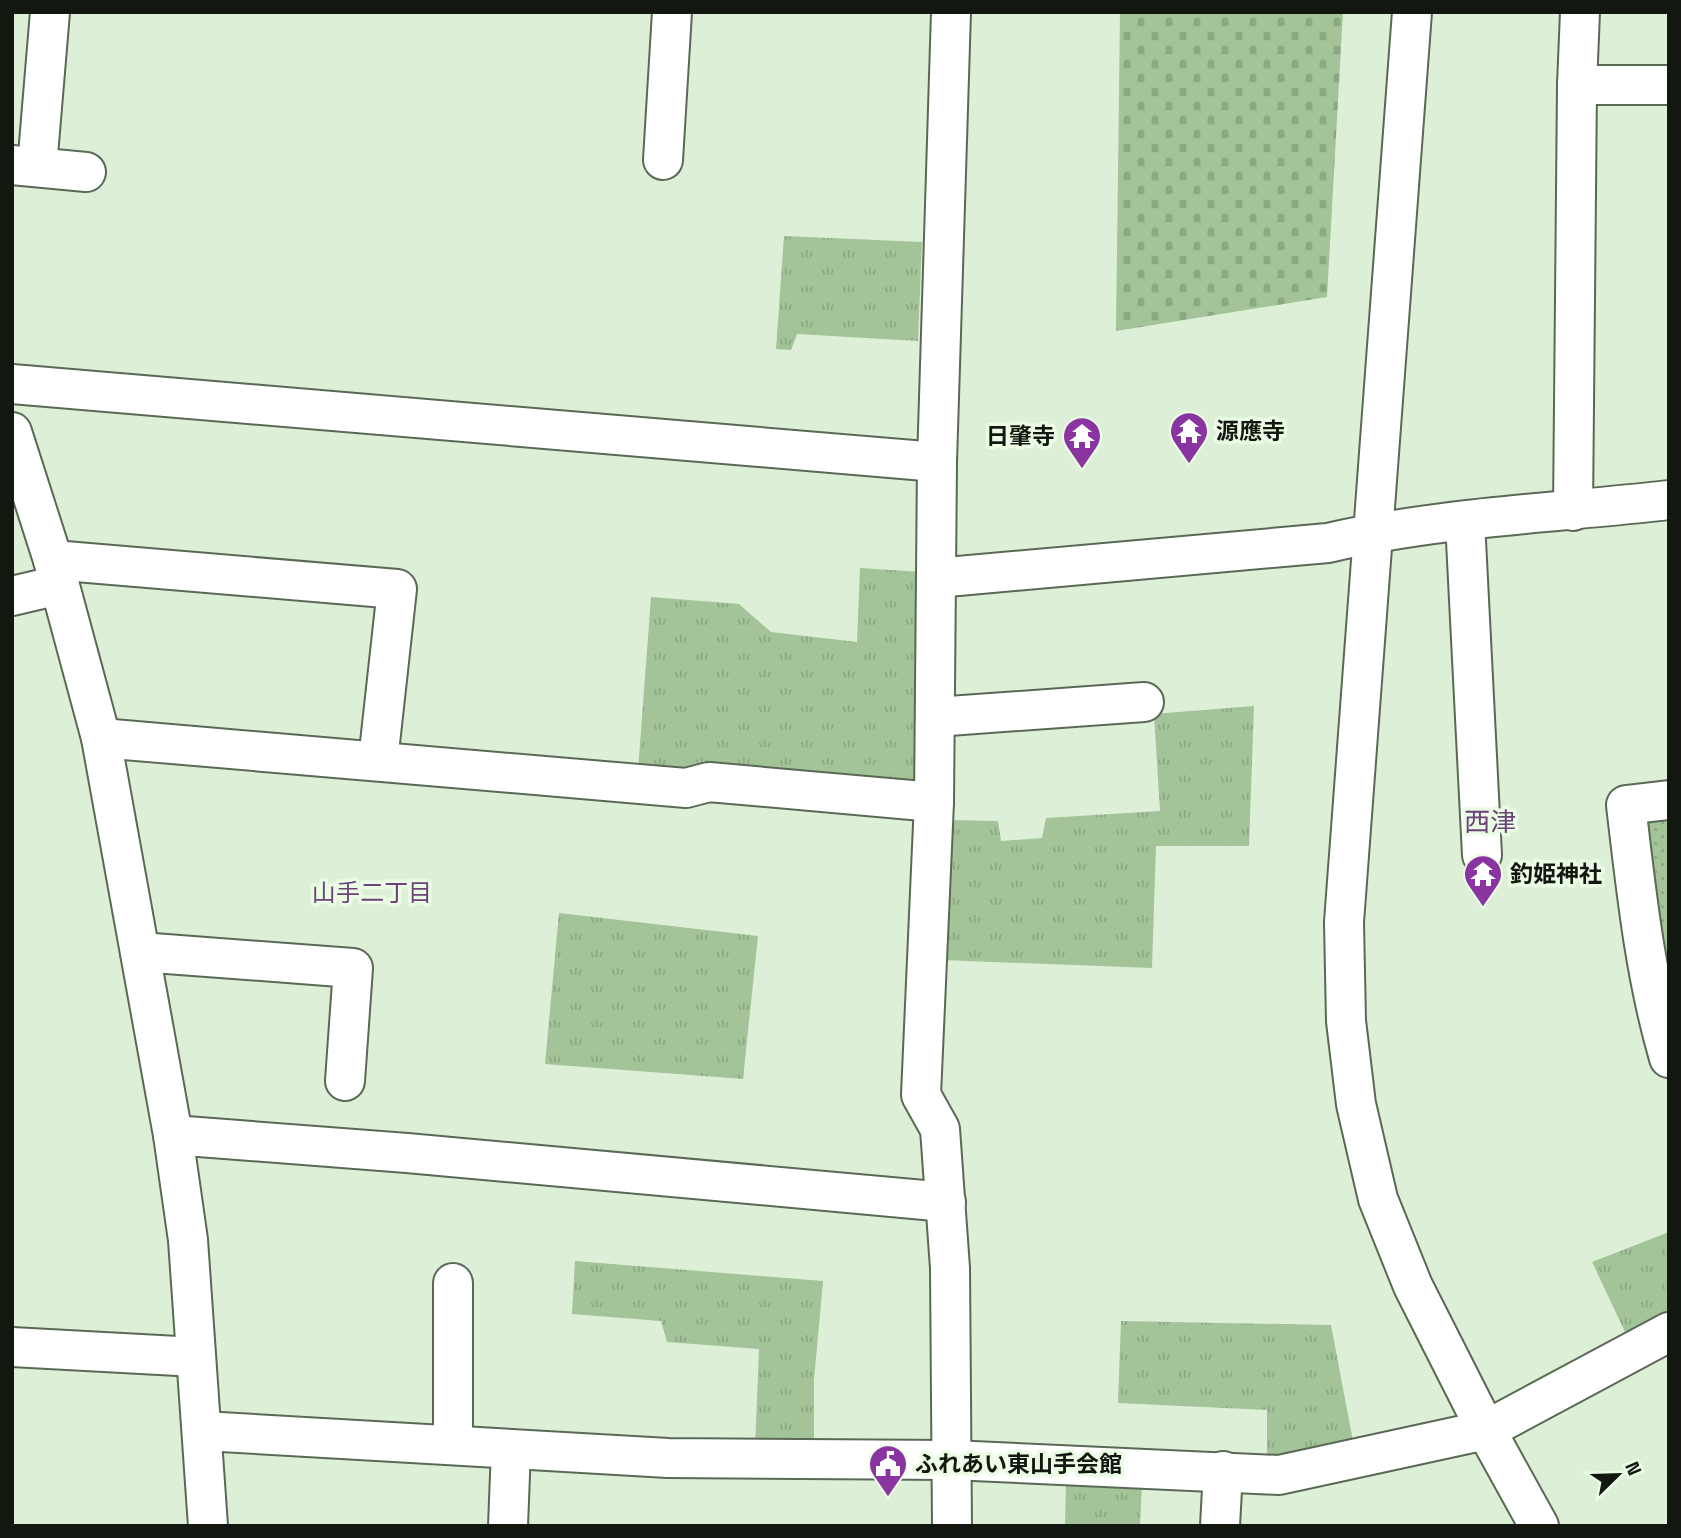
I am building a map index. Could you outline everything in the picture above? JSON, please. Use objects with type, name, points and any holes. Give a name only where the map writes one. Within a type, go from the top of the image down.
[{"type":"street","points":[[50,12],[25,166],[86,172]]},
{"type":"street","points":[[663,160],[672,12]]},
{"type":"street","points":[[951,12],[937,462],[934,802],[921,1095],[940,1129],[946,1202],[950,1268],[951,1526]]},
{"type":"street","points":[[1412,12],[1344,922],[1346,1021],[1356,1104],[1378,1199],[1413,1286],[1486,1430],[1539,1526]]},
{"type":"street","points":[[1573,511],[1580,12]]},
{"type":"street","points":[[1577,85],[1669,85]]},
{"type":"street","points":[[12,384],[937,462]]},
{"type":"street","points":[[12,432],[56,573],[101,738],[173,1135],[188,1240],[208,1526]]},
{"type":"street","points":[[936,578],[1328,542],[1373,532],[1669,500]]},
{"type":"street","points":[[1465,521],[1482,855]]},
{"type":"street","points":[[12,596],[56,573],[397,589],[378,761]]},
{"type":"street","points":[[935,718],[1144,702]]},
{"type":"street","points":[[101,738],[686,788],[709,782],[934,802]]},
{"type":"street","points":[[1669,800],[1626,806],[1648,965],[1669,1058]]},
{"type":"street","points":[[140,952],[353,968],[345,1081]]},
{"type":"street","points":[[173,1135],[407,1153],[946,1202]]},
{"type":"street","points":[[453,1283],[453,1446]]},
{"type":"street","points":[[203,1431],[668,1458],[951,1460],[1279,1475],[1486,1430],[1669,1332]]},
{"type":"street","points":[[12,1347],[196,1357]]},
{"type":"street","points":[[508,1526],[511,1448]]},
{"type":"street","points":[[1220,1526],[1223,1471]]},
{"type":"green space","points":[[1120,12],[1343,12],[1327,297],[1116,331]]},
{"type":"green space","points":[[784,236],[922,242],[918,341],[797,334],[791,350],[776,349]]},
{"type":"green space","points":[[860,568],[923,572],[922,796],[638,771],[651,597],[739,604],[771,632],[857,642]]},
{"type":"green space","points":[[1254,706],[1249,846],[1156,846],[1152,968],[942,960],[947,820],[998,821],[1001,841],[1042,838],[1046,818],[1160,811],[1154,714]]},
{"type":"green space","points":[[1669,814],[1669,988],[1645,829],[1654,816]]},
{"type":"green space","points":[[559,913],[758,936],[743,1079],[545,1064]]},
{"type":"green space","points":[[1669,1232],[1669,1311],[1626,1334],[1592,1262]]},
{"type":"green space","points":[[575,1261],[823,1281],[814,1380],[814,1450],[755,1449],[759,1349],[667,1342],[661,1321],[572,1314]]},
{"type":"green space","points":[[1121,1321],[1331,1325],[1353,1441],[1277,1457],[1267,1456],[1267,1410],[1118,1403]]},
{"type":"green space","points":[[1066,1481],[1142,1483],[1140,1526],[1065,1526]]},
{"type":"place","name":"源應寺","points":[[1189,465]]},
{"type":"place","name":"日肇寺","points":[[1082,470]]},
{"type":"place","name":"釣姫神社","points":[[1483,908]]},
{"type":"place","name":"ふれあい東山手会館","points":[[888,1498]]},
{"type":"district","name":"西津","points":[[1490,822]]},
{"type":"district","name":"山手二丁目","points":[[372,892]]}]
